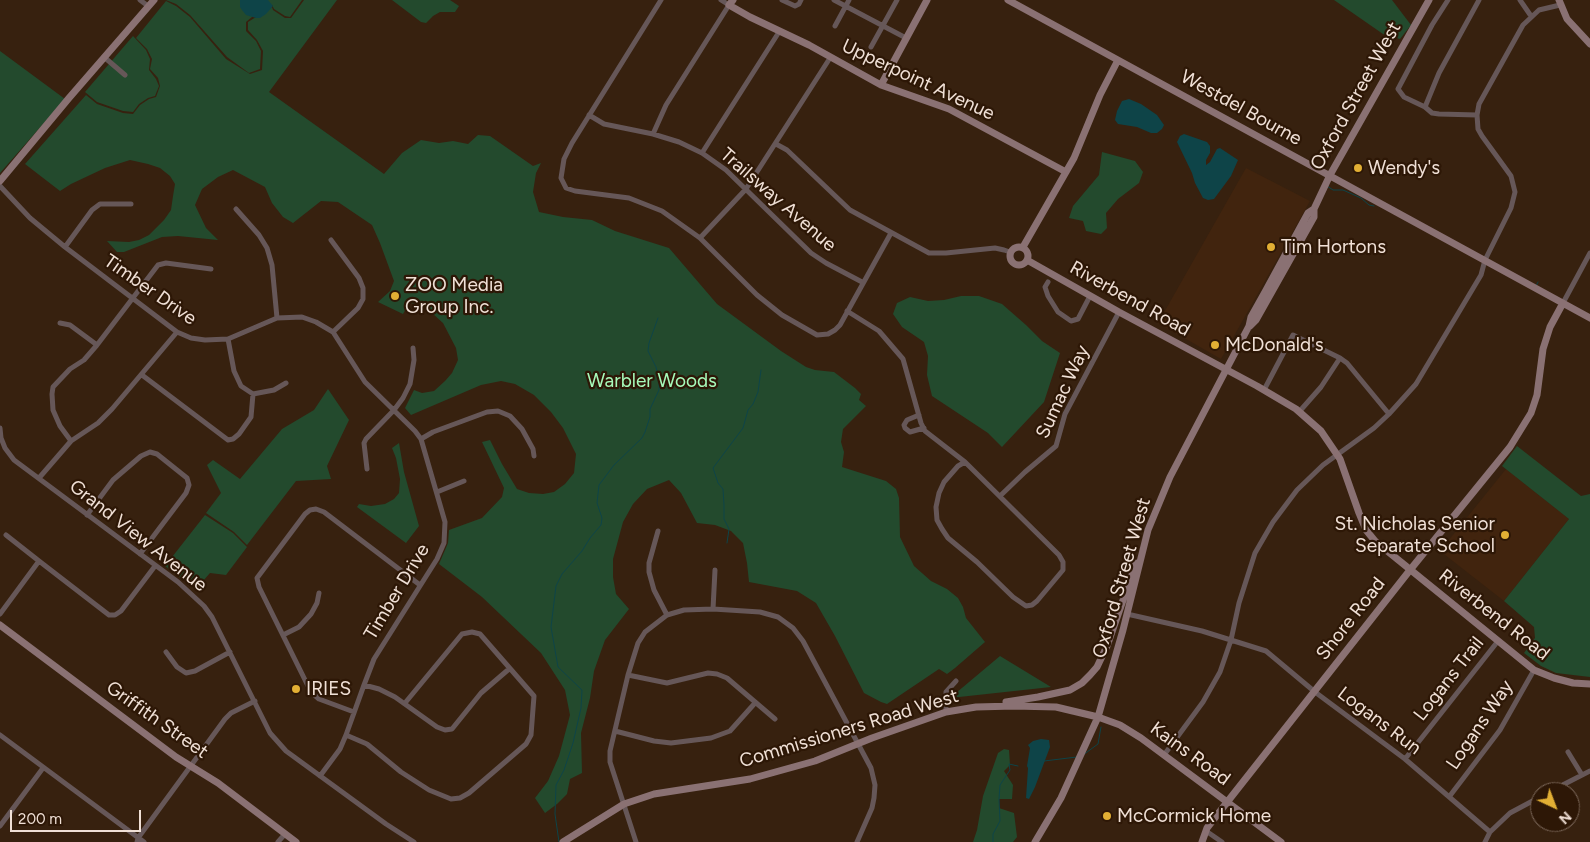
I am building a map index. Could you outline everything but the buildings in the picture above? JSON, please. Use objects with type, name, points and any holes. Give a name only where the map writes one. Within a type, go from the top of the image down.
[{"type":"street","points":[[140,0],[148,6]]},
{"type":"street","points":[[0,181],[154,0]]},
{"type":"street","points":[[661,0],[589,115],[564,159],[562,178],[566,188],[575,191],[629,198],[662,210],[700,238],[782,315],[817,335],[828,334],[835,330],[847,312],[890,233]]},
{"type":"street","points":[[654,134],[666,104],[731,2],[721,0]]},
{"type":"street","points":[[782,0],[795,6],[801,0]]},
{"type":"street","points":[[834,0],[906,38]]},
{"type":"street","points":[[835,26],[849,0]]},
{"type":"street","points":[[871,47],[897,0]]},
{"type":"street","points":[[880,85],[927,0]]},
{"type":"street","name":"Westdel Bourne","points":[[1008,0],[1590,318]]},
{"type":"street","name":"Oxford Street West","points":[[1035,842],[1061,798],[1098,717],[1148,530],[1170,477],[1249,326],[1256,320],[1314,217],[1314,209],[1330,175],[1429,0]]},
{"type":"street","points":[[1448,0],[1398,89],[1404,97],[1425,107],[1432,113],[1477,115]]},
{"type":"street","points":[[1425,107],[1439,73],[1479,0]]},
{"type":"street","points":[[1520,0],[1531,16]]},
{"type":"street","name":"Upperpoint Avenue","points":[[731,2],[750,18],[809,45],[880,85],[949,109],[1066,172]]},
{"type":"street","points":[[1164,755],[1203,702],[1220,672],[1231,640],[1238,603],[1255,553],[1273,522],[1297,490],[1323,465],[1338,456],[1388,414],[1420,377],[1481,274],[1485,260],[1511,208],[1515,192],[1511,176],[1478,129],[1478,104],[1523,24],[1539,10],[1560,2],[1568,19],[1590,44]]},
{"type":"street","points":[[702,154],[779,32]]},
{"type":"street","points":[[104,57],[125,75]]},
{"type":"street","points":[[700,238],[746,189],[830,58]]},
{"type":"street","points":[[1023,248],[1074,158],[1100,95],[1118,60]]},
{"type":"street","name":"Trailsway Avenue","points":[[589,115],[604,124],[654,134],[679,142],[702,154],[726,170],[812,253],[826,263],[862,282]]},
{"type":"street","points":[[776,144],[787,150],[850,210],[929,253],[995,248],[1010,252]]},
{"type":"street","name":"Timber Drive","points":[[0,186],[30,218],[65,247],[177,332],[191,338],[205,340],[228,339],[277,318],[302,318],[316,322],[332,332],[365,382],[421,439],[445,522],[444,543],[437,560],[374,659],[346,735],[340,748],[320,776]]},
{"type":"street","points":[[65,247],[92,210],[100,204],[131,204]]},
{"type":"street","points":[[236,209],[259,235],[267,248],[272,265],[277,318]]},
{"type":"street","points":[[331,240],[359,278],[363,288],[363,299],[358,308],[332,332]]},
{"type":"street","points":[[1016,247],[1023,248],[1028,254],[1027,260],[1022,264],[1016,264],[1010,259],[1010,252],[1016,247]]},
{"type":"street","points":[[1564,303],[1590,253]]},
{"type":"street","name":"Riverbend Road","points":[[1027,260],[1264,390],[1300,412],[1321,431],[1338,456],[1346,472],[1366,530],[1378,544],[1534,670],[1573,683],[1590,684]]},
{"type":"street","points":[[71,441],[60,426],[53,410],[53,387],[70,369],[84,360],[97,345],[158,265],[166,263],[211,268]]},
{"type":"street","points":[[1048,282],[1045,291],[1058,312],[1071,321],[1078,319],[1090,296]]},
{"type":"street","name":"Shore Road","points":[[1202,842],[1206,832],[1228,802],[1410,570],[1510,447],[1530,413],[1537,395],[1543,349],[1550,327],[1564,303]]},
{"type":"street","points":[[847,312],[879,331],[899,352],[907,368],[924,428],[965,462],[1059,555],[1063,562],[1063,570],[1037,602],[1032,605],[1026,606],[1019,603],[977,562],[956,546],[942,529],[936,507],[938,493],[958,466],[965,462]]},
{"type":"street","name":"Sumac Way","points":[[1000,496],[1056,446],[1064,414],[1119,312]]},
{"type":"street","points":[[60,323],[70,325],[97,345]]},
{"type":"street","points":[[39,478],[71,441],[98,423],[142,375],[177,332]]},
{"type":"street","points":[[1264,390],[1293,335],[1347,363],[1388,414]]},
{"type":"street","points":[[228,339],[234,371],[240,386],[253,394],[274,390],[286,383]]},
{"type":"street","points":[[367,469],[364,447],[366,439],[403,398],[410,384],[414,360],[413,348]]},
{"type":"street","points":[[1300,412],[1321,387],[1340,358]]},
{"type":"street","points":[[142,375],[228,440],[240,434],[251,418],[253,394]]},
{"type":"street","points":[[421,439],[433,432],[488,412],[498,411],[510,416],[522,429],[533,449],[534,456]]},
{"type":"street","points":[[919,415],[906,420],[905,428],[910,432],[924,428]]},
{"type":"street","name":"Grand View Avenue","points":[[0,428],[3,449],[14,460],[178,582],[204,606],[212,617],[275,740],[286,751],[320,776],[414,842]]},
{"type":"street","points":[[87,516],[113,480],[141,456],[150,452],[157,454],[187,478],[189,486],[186,493],[140,554]]},
{"type":"street","points":[[437,492],[464,481]]},
{"type":"street","points":[[354,712],[319,699],[311,692],[259,588],[257,578],[305,514],[310,510],[316,509],[324,512],[420,585]]},
{"type":"street","points":[[976,707],[1070,690],[1090,675],[1097,667],[1107,646],[1148,530]]},
{"type":"street","points":[[658,531],[649,563],[649,572],[654,590],[667,615]]},
{"type":"street","points":[[6,535],[109,615],[116,615],[121,611],[155,566]]},
{"type":"street","points":[[0,614],[39,561]]},
{"type":"street","points":[[713,609],[715,570]]},
{"type":"street","points":[[283,635],[299,627],[311,614],[317,603],[319,593]]},
{"type":"street","points":[[636,842],[610,762],[610,751],[628,675],[638,643],[645,632],[667,615],[684,610],[713,609],[760,612],[778,617],[793,628],[803,641],[872,768],[875,785],[872,808],[857,842]]},
{"type":"street","name":"Logans Run","points":[[1127,614],[1202,631],[1266,651],[1315,692],[1405,759],[1490,832]]},
{"type":"street","name":"Griffith Street","points":[[0,625],[176,757],[218,783],[296,842]]},
{"type":"street","points":[[346,735],[367,744],[401,772],[429,790],[451,799],[469,794],[526,744],[531,735],[534,696],[480,634],[472,632],[462,634],[405,703]]},
{"type":"street","name":"Logans Trail","points":[[1405,759],[1498,641]]},
{"type":"street","points":[[166,652],[177,668],[186,674],[230,652]]},
{"type":"street","points":[[364,684],[379,689],[405,703],[437,727],[445,730],[452,728],[481,693],[509,669]]},
{"type":"street","name":"Logans Way","points":[[1449,797],[1500,730],[1534,670]]},
{"type":"street","points":[[628,675],[667,683],[708,674],[717,674],[727,678],[775,718]]},
{"type":"street","points":[[946,712],[946,692],[956,681]]},
{"type":"street","points":[[138,840],[191,765],[231,713],[256,701]]},
{"type":"street","points":[[615,731],[654,741],[671,743],[711,738],[730,731],[755,703]]},
{"type":"street","name":"Commissioners Road West","points":[[562,842],[624,804],[654,794],[750,779],[815,761],[858,743],[946,712],[976,707],[1056,707],[1098,717]]},
{"type":"street","name":"Kains Road","points":[[1098,717],[1120,725],[1164,755],[1281,842]]},
{"type":"street","points":[[0,736],[138,840],[144,842]]},
{"type":"street","points":[[1568,752],[1582,775]]},
{"type":"street","points":[[0,826],[43,768]]},
{"type":"street","points":[[1568,782],[1590,771]]},
{"type":"street","points":[[1485,842],[1490,832],[1510,813],[1530,802]]},
{"type":"street","points":[[1206,832],[1222,842]]},
{"type":"street","points":[[278,842],[285,834]]},
{"type":"shaded area","points":[[1246,168],[1310,201],[1221,359],[1158,323]]},
{"type":"shaded area","name":"St. Nicholas Senior Separate School","points":[[1506,469],[1569,519],[1504,601],[1440,551]]},
{"type":"green space","points":[[166,0],[302,0],[290,17],[274,9],[272,5],[246,22],[246,31],[256,41],[261,51],[260,69],[249,73],[227,57],[190,15],[176,4]]},
{"type":"green space","name":"Warbler Woods","points":[[304,0],[337,0],[269,92],[384,174],[402,153],[421,140],[439,143],[453,141],[468,144],[478,135],[490,136],[533,166],[541,163],[536,173],[533,192],[539,212],[592,220],[615,231],[669,248],[717,304],[806,367],[834,372],[855,388],[861,394],[859,400],[866,406],[843,429],[841,442],[844,452],[842,467],[886,481],[896,489],[899,498],[900,537],[914,566],[931,581],[947,589],[958,598],[966,618],[985,642],[947,674],[939,669],[887,704],[881,702],[864,693],[816,603],[797,591],[749,582],[743,543],[731,531],[715,525],[697,523],[681,493],[669,480],[647,489],[633,504],[623,522],[613,559],[613,577],[616,594],[629,609],[605,640],[594,671],[590,698],[581,733],[582,773],[570,779],[567,794],[545,813],[535,798],[548,781],[559,756],[570,715],[565,690],[541,653],[482,597],[439,564],[448,543],[449,530],[482,518],[502,497],[504,488],[482,442],[490,440],[517,489],[529,493],[543,494],[554,492],[565,484],[574,473],[576,454],[563,428],[551,412],[534,395],[515,384],[501,381],[481,385],[411,415],[405,408],[414,390],[422,393],[434,391],[445,381],[452,373],[458,360],[456,348],[443,323],[422,304],[409,303],[403,314],[378,302],[390,291],[394,281],[380,243],[372,225],[338,202],[321,201],[293,223],[283,217],[272,203],[265,187],[233,170],[218,177],[202,189],[195,205],[206,228],[218,240],[178,236],[162,237],[124,252],[117,252],[107,241],[129,242],[139,240],[149,235],[171,210],[175,184],[170,176],[160,168],[130,160],[105,168],[60,191],[25,164],[86,95],[97,104],[123,113],[133,114],[140,105],[156,97],[160,86],[158,78],[150,69],[152,59],[147,49],[136,38],[166,1],[190,17],[226,59],[250,74],[262,70],[263,51],[257,40],[248,30],[248,22],[272,7],[273,10],[285,18],[291,18]]},
{"type":"green space","points":[[392,0],[450,0],[459,6],[455,12],[440,12],[426,23],[421,22]]},
{"type":"green space","points":[[1334,0],[1392,0],[1411,25],[1400,39],[1383,34]]},
{"type":"green space","points":[[133,36],[146,50],[150,59],[149,70],[159,86],[155,96],[139,104],[133,112],[123,111],[97,102],[85,92]]},
{"type":"green space","points":[[0,51],[65,99],[0,173]]},
{"type":"green space","points":[[1102,152],[1135,161],[1143,172],[1139,183],[1118,199],[1106,213],[1107,228],[1101,234],[1086,231],[1083,221],[1069,218],[1073,206],[1099,175]]},
{"type":"green space","points":[[961,296],[979,296],[1002,304],[1042,341],[1060,353],[1044,402],[1002,447],[988,433],[932,396],[927,375],[928,356],[924,342],[902,327],[893,314],[897,303],[910,297],[928,301]]},
{"type":"green space","points":[[328,389],[349,420],[327,466],[331,479],[296,481],[247,545],[234,532],[206,513],[221,493],[207,465],[213,460],[240,479],[282,429],[314,410]]},
{"type":"green space","points":[[399,443],[404,472],[419,526],[406,543],[357,507],[359,504],[371,506],[385,504],[394,499],[399,493],[400,479],[392,448]]},
{"type":"green space","points":[[1517,446],[1581,496],[1590,494],[1590,677],[1556,673],[1541,666],[1524,653],[1535,638],[1534,627],[1504,601],[1569,519],[1502,466]]},
{"type":"green space","points":[[205,515],[233,533],[247,547],[226,575],[210,573],[196,589],[165,566]]},
{"type":"green space","points":[[1000,656],[1051,687],[950,698]]},
{"type":"green space","points":[[1004,749],[1009,750],[1010,765],[1004,771],[1013,785],[1012,799],[999,799],[999,808],[1014,813],[1017,837],[1013,842],[973,842],[983,796],[998,753]]},
{"type":"water","points":[[240,0],[268,0],[273,6],[266,14],[256,18],[246,15],[240,7]]},
{"type":"water","points":[[1129,99],[1141,104],[1157,115],[1164,125],[1162,129],[1157,133],[1151,133],[1137,127],[1118,124],[1115,120],[1117,111],[1122,101]]},
{"type":"water","points":[[1184,134],[1207,142],[1210,146],[1206,165],[1210,162],[1217,149],[1220,148],[1238,160],[1231,176],[1214,199],[1208,200],[1203,198],[1195,183],[1177,142],[1180,136]]},
{"type":"water","points":[[1049,740],[1050,747],[1029,799],[1026,798],[1027,766],[1030,748],[1028,745],[1033,741]]},
{"type":"waterway","points":[[1327,186],[1333,190],[1343,190],[1374,206]]},
{"type":"waterway","points":[[1536,286],[1538,282]]},
{"type":"waterway","points":[[559,842],[555,814],[556,785],[564,770],[573,743],[581,708],[582,690],[558,667],[551,627],[556,586],[562,574],[601,525],[602,518],[597,503],[599,485],[614,465],[642,438],[645,432],[650,417],[650,409],[659,390],[656,367],[648,351],[658,318]]},
{"type":"waterway","points":[[727,543],[729,529],[724,519],[723,489],[718,483],[713,468],[743,428],[748,410],[758,392],[761,370]]},
{"type":"waterway","points":[[1083,755],[1098,744],[1101,727]]},
{"type":"waterway","points":[[1044,761],[1077,757]]},
{"type":"waterway","points":[[993,842],[993,834],[1000,821],[1000,785],[1010,770],[1009,764],[1018,766]]},
{"type":"place","name":"Wendy's","points":[[1358,168]]},
{"type":"place","name":"Tim Hortons","points":[[1271,247]]},
{"type":"place","name":"ZOO Media Group Inc.","points":[[395,296]]},
{"type":"place","name":"McDonald's","points":[[1215,345]]},
{"type":"place","name":"St. Nicholas Senior Separate School","points":[[1505,535]]},
{"type":"place","name":"IRIES","points":[[296,689]]},
{"type":"place","name":"McCormick Home","points":[[1107,816]]}]
